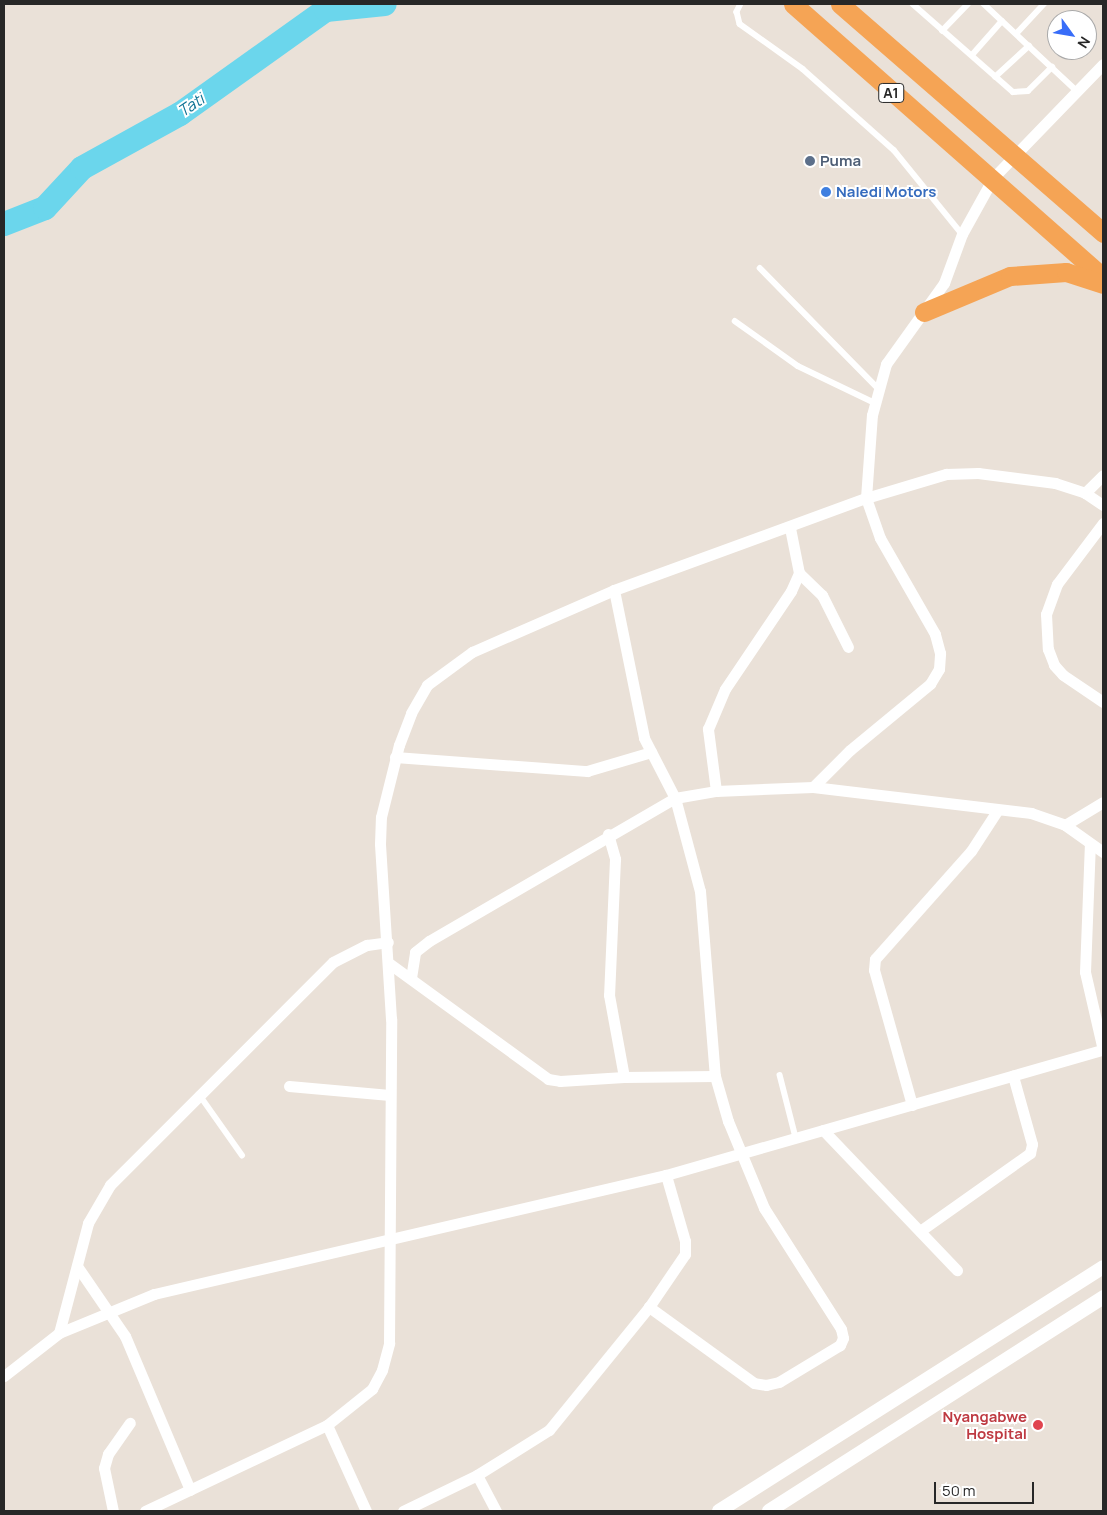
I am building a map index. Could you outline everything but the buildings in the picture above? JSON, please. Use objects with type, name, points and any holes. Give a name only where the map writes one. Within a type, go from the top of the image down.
[{"type":"highway","name":"A1","points":[[792,4],[904,104],[993,178],[1103,277]]},
{"type":"highway","name":"A1","points":[[840,4],[1103,233]]},
{"type":"highway","points":[[924,312],[1019,275],[1066,272],[1103,284]]},
{"type":"street","points":[[813,787],[850,750],[930,684],[939,669],[940,653],[935,634],[880,538],[866,498],[875,403],[886,364],[901,339],[924,312],[944,283],[962,234],[993,178],[1103,64]]},
{"type":"street","points":[[145,1511],[327,1425],[372,1389],[382,1370],[389,1343],[390,964],[380,844],[383,809],[396,757],[411,713],[427,685],[446,668],[508,634],[614,590],[790,528],[866,498],[946,474],[978,473],[1055,483],[1085,492],[1103,505]]},
{"type":"street","points":[[1085,492],[1103,475]]},
{"type":"street","points":[[1103,523],[1057,584],[1046,614],[1048,649],[1054,665],[1063,675],[1103,702]]},
{"type":"street","points":[[716,791],[708,730],[714,710],[725,689],[791,591],[799,573],[790,528]]},
{"type":"street","points":[[799,573],[822,594],[848,648]]},
{"type":"street","points":[[614,590],[644,738],[675,798],[700,891],[715,1076],[742,1153],[778,1233],[842,1329],[840,1345],[779,1382],[766,1385],[754,1383],[649,1307]]},
{"type":"street","points":[[396,757],[587,771],[651,752]]},
{"type":"street","points":[[411,978],[415,952],[429,942],[608,834],[675,798],[716,791],[813,787],[997,811],[1031,813],[1065,825],[1103,852]]},
{"type":"street","points":[[1065,825],[1103,802]]},
{"type":"street","points":[[912,1105],[874,970],[875,959],[970,851],[997,811]]},
{"type":"street","points":[[608,834],[615,859],[609,995],[624,1077]]},
{"type":"street","points":[[4,1376],[59,1333],[109,1310],[154,1294],[249,1270],[388,1241],[666,1175],[1103,1050],[1088,998],[1085,972],[1090,844]]},
{"type":"street","points":[[59,1333],[77,1266],[98,1202],[199,1094],[333,962],[367,945],[388,942]]},
{"type":"street","points":[[390,964],[411,978],[434,998],[548,1079],[560,1081],[624,1077],[715,1076]]},
{"type":"street","points":[[920,1231],[1030,1153],[1032,1144],[1013,1076]]},
{"type":"street","points":[[289,1086],[390,1095]]},
{"type":"street","points":[[823,1130],[957,1270]]},
{"type":"street","points":[[403,1511],[477,1475],[549,1430],[649,1307],[685,1254],[685,1241],[666,1175]]},
{"type":"street","points":[[77,1266],[109,1310],[125,1336],[190,1490]]},
{"type":"street","points":[[719,1511],[1103,1267]]},
{"type":"street","points":[[770,1511],[1103,1297]]},
{"type":"street","points":[[113,1511],[104,1468],[108,1454],[130,1423]]},
{"type":"street","points":[[327,1425],[366,1511]]},
{"type":"street","points":[[477,1475],[496,1511]]},
{"type":"lane","points":[[741,4],[737,12],[740,24],[803,68],[894,150],[962,234]]},
{"type":"lane","points":[[942,31],[968,4]]},
{"type":"lane","points":[[984,4],[1078,91]]},
{"type":"lane","points":[[991,10],[996,4]]},
{"type":"lane","points":[[1016,34],[1044,4]]},
{"type":"lane","points":[[918,5],[942,31],[1013,92],[1021,94],[1028,91],[1052,68]]},
{"type":"lane","points":[[972,55],[1002,21]]},
{"type":"lane","points":[[995,77],[1029,46]]},
{"type":"lane","points":[[760,268],[879,389]]},
{"type":"lane","points":[[735,321],[798,366],[875,403]]},
{"type":"lane","points":[[780,1075],[796,1138]]},
{"type":"lane","points":[[199,1094],[242,1154]]},
{"type":"waterway","name":"Tati","points":[[4,224],[45,208],[82,168],[180,114],[326,10],[385,4]]},
{"type":"place","name":"Puma","points":[[810,161]]},
{"type":"place","name":"Naledi Motors","points":[[826,192]]},
{"type":"place","name":"Nyangabwe Hospital","points":[[1038,1425]]}]
